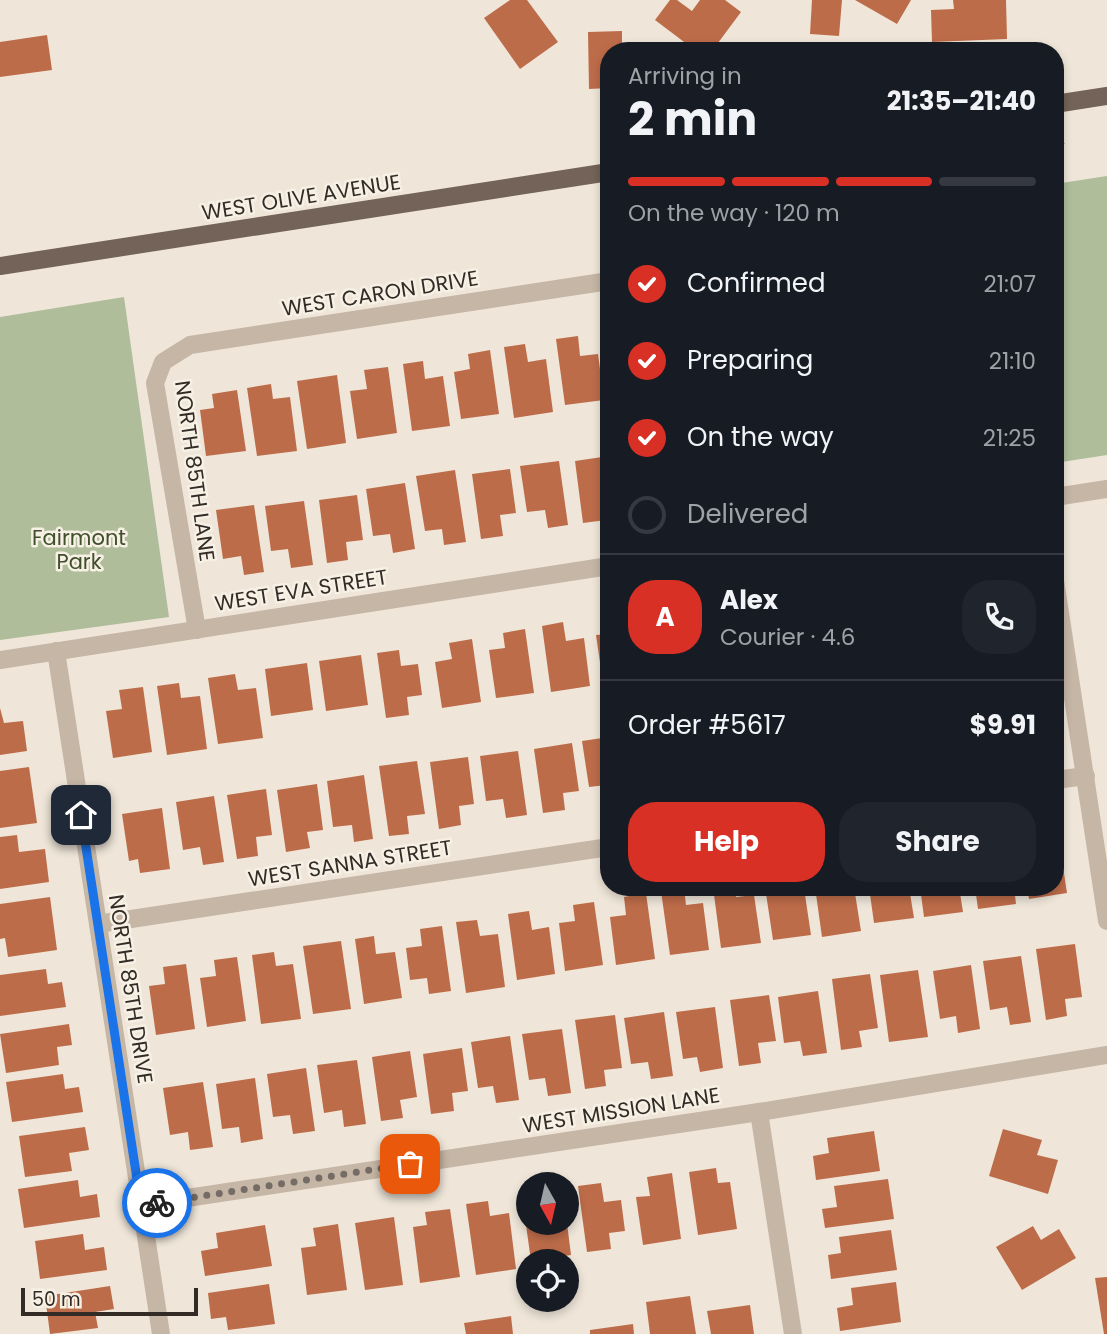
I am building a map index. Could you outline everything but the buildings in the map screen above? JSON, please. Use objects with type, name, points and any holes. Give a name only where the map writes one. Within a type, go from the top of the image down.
[{"type":"main road","points":[[1064,103],[1107,96]]},
{"type":"main road","name":"WEST OLIVE AVENUE","points":[[0,266],[600,173]]},
{"type":"street","name":"WEST CARON DRIVE","points":[[163,362],[190,345],[600,282]]},
{"type":"street","name":"NORTH 85TH LANE","points":[[163,362],[155,383],[197,630]]},
{"type":"street","points":[[1064,495],[1107,489]]},
{"type":"street","name":"WEST EVA STREET","points":[[0,660],[600,567]]},
{"type":"street","points":[[1064,637],[1107,921]]},
{"type":"street","name":"NORTH 85TH DRIVE","points":[[56,652],[161,1334]]},
{"type":"street","points":[[1064,779],[1086,776]]},
{"type":"street","name":"WEST SANNA STREET","points":[[98,924],[600,848]]},
{"type":"street","name":"WEST MISSION LANE","points":[[141,1205],[759,1112],[1107,1055]]},
{"type":"street","points":[[759,1112],[793,1334]]},
{"type":"green space","points":[[1107,176],[1107,455],[1064,462],[1064,183]]},
{"type":"green space","name":"Fairmont Park","points":[[124,297],[169,617],[0,640],[0,317]]},
{"type":"way so far","points":[[157,1203],[410,1164]]},
{"type":"route","points":[[81,815],[141,1205],[157,1203]]}]
